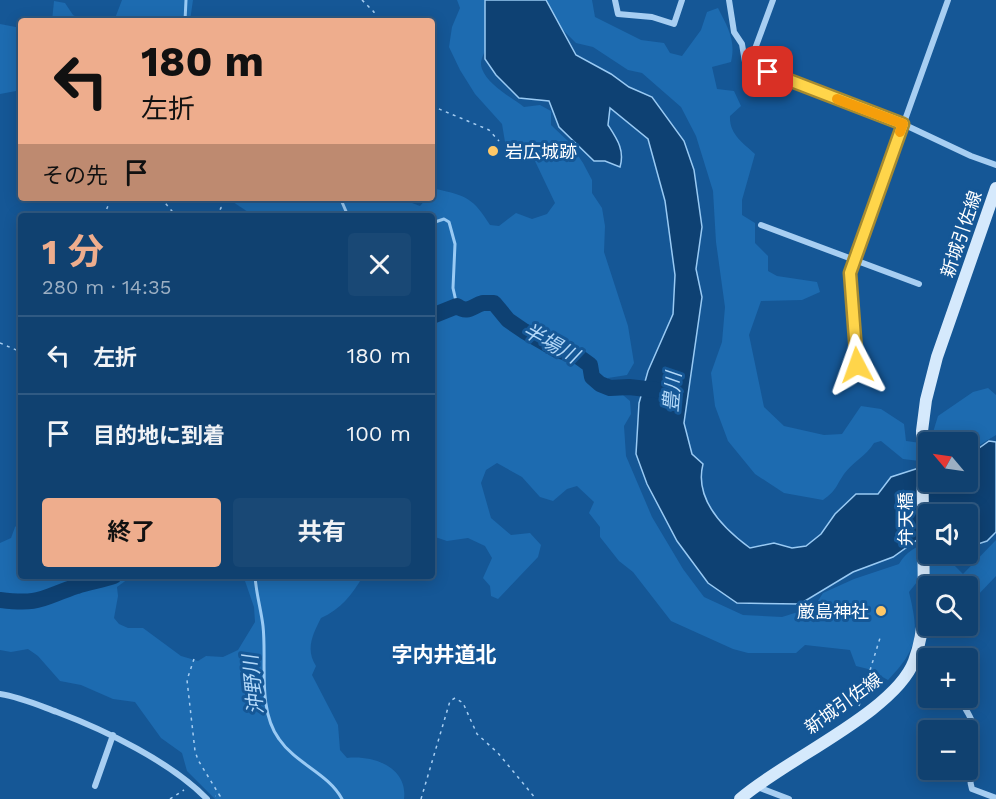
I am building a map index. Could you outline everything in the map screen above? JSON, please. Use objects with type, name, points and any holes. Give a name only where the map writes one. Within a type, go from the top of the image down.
[{"type":"main road","name":"新城引佐線","points":[[922,431],[926,400],[938,357],[996,188]]},
{"type":"main road","name":"弁天橋","points":[[922,431],[924,576]]},
{"type":"main road","name":"新城引佐線","points":[[740,799],[755,786],[884,701],[901,683],[914,663],[921,636]]},
{"type":"street","points":[[615,0],[618,14],[652,17],[674,24],[682,0]]},
{"type":"street","points":[[729,0],[734,32],[742,44],[745,62],[749,65],[903,124],[971,156],[996,165]]},
{"type":"street","points":[[749,65],[773,0]]},
{"type":"street","points":[[857,365],[850,273],[948,0]]},
{"type":"street","points":[[761,225],[919,284]]},
{"type":"street","points":[[914,663],[918,665]]},
{"type":"street","points":[[0,694],[22,698],[113,735],[200,792],[207,799]]},
{"type":"street","points":[[965,708],[974,723],[976,738],[969,778],[972,789],[996,798]]},
{"type":"street","points":[[95,786],[113,735]]},
{"type":"street","points":[[755,786],[789,799]]},
{"type":"path","points":[[362,0],[374,12],[373,18]]},
{"type":"path","points":[[435,107],[489,130],[499,141]]},
{"type":"path","points":[[164,201],[174,213]]},
{"type":"path","points":[[0,343],[18,351]]},
{"type":"path","points":[[855,721],[880,638]]},
{"type":"path","points":[[194,659],[187,680],[195,751],[222,799]]},
{"type":"path","points":[[421,799],[450,701],[455,698],[463,703],[477,734],[498,753],[536,799]]},
{"type":"path","points":[[170,799],[182,790],[203,791],[220,796]]},
{"type":"shaded area","points":[[122,0],[193,0],[190,18],[115,18]]},
{"type":"shaded area","points":[[457,0],[484,0],[487,46],[481,65],[485,75],[494,85],[524,107],[540,105],[551,111],[551,125],[569,142],[592,180],[592,193],[602,208],[605,226],[604,252],[628,326],[634,363],[627,375],[608,378],[610,384],[630,401],[631,414],[624,426],[626,456],[652,517],[683,569],[704,597],[743,615],[782,617],[814,607],[823,593],[854,579],[899,564],[905,556],[918,547],[918,564],[953,564],[963,574],[973,564],[978,564],[978,559],[996,540],[996,576],[978,595],[978,576],[918,576],[918,582],[909,592],[914,619],[914,640],[906,659],[888,680],[868,669],[856,666],[850,650],[805,645],[796,653],[748,653],[733,649],[671,621],[633,572],[619,561],[600,537],[600,527],[589,513],[594,502],[577,486],[567,489],[553,501],[540,497],[522,477],[497,463],[486,470],[481,483],[491,518],[511,535],[530,533],[541,545],[538,557],[498,599],[491,596],[490,586],[483,578],[492,558],[485,546],[468,538],[447,541],[435,537],[435,213],[250,213],[232,201],[407,201],[420,206],[424,201],[435,201],[436,189],[462,196],[474,204],[490,225],[499,226],[516,213],[532,219],[547,214],[555,203],[535,161],[506,148],[502,124],[475,94],[449,47],[452,27],[460,8]]},
{"type":"shaded area","points":[[546,0],[592,0],[595,17],[641,40],[664,43],[670,53],[682,56],[701,30],[707,12],[718,8],[730,34],[732,54],[731,62],[712,67],[717,89],[734,91],[741,106],[730,116],[732,128],[738,138],[755,154],[742,200],[742,215],[755,223],[755,243],[768,256],[768,271],[777,276],[817,282],[820,292],[802,300],[761,301],[749,335],[764,407],[784,426],[824,435],[842,434],[861,406],[881,409],[904,424],[906,441],[918,443],[918,461],[903,459],[881,441],[874,443],[823,500],[784,493],[755,474],[728,441],[715,406],[711,373],[722,342],[725,307],[716,242],[713,191],[696,136],[681,107],[642,73],[628,70],[593,47],[576,43],[560,27]]},
{"type":"shaded area","points":[[54,1],[65,3],[73,15],[78,18],[52,18]]},
{"type":"shaded area","points":[[0,24],[18,27],[18,91],[0,94]]},
{"type":"shaded area","points":[[988,388],[996,395],[996,435],[978,446],[978,432],[933,432],[938,416],[973,392]]},
{"type":"shaded area","points":[[18,524],[18,579],[128,579],[117,587],[118,596],[114,618],[119,624],[128,628],[143,628],[181,656],[198,661],[206,656],[223,657],[238,650],[255,622],[254,607],[245,581],[241,579],[361,579],[345,601],[321,618],[311,642],[311,654],[316,666],[312,675],[338,725],[340,750],[347,758],[378,761],[395,771],[404,788],[404,799],[215,799],[187,771],[182,753],[161,738],[135,702],[113,699],[81,685],[60,681],[38,656],[28,649],[11,652],[0,650],[0,543],[11,538]]},
{"type":"water","name":"豊川","points":[[485,0],[546,0],[576,55],[611,74],[629,87],[652,97],[684,141],[694,170],[702,227],[696,269],[702,297],[684,423],[692,454],[703,464],[701,477],[707,501],[730,532],[750,548],[774,543],[792,548],[806,546],[821,534],[835,514],[856,494],[878,494],[891,477],[918,468],[918,492],[978,492],[978,449],[989,441],[996,442],[996,532],[987,541],[978,544],[978,504],[918,504],[918,539],[893,557],[853,572],[800,604],[737,603],[708,583],[677,541],[647,484],[636,454],[639,403],[648,371],[673,314],[675,275],[665,201],[648,139],[610,108],[608,125],[621,150],[620,167],[605,161],[594,161],[559,127],[549,101],[519,98],[496,75],[485,59]]},
{"type":"waterway","points":[[185,18],[186,0]]},
{"type":"waterway","points":[[341,201],[347,213]]},
{"type":"waterway","points":[[435,222],[444,219],[449,222],[455,244],[453,288],[457,306]]},
{"type":"waterway","name":"半場川","points":[[435,315],[457,306],[467,309],[483,303],[494,303],[508,320],[524,331],[557,350],[579,357],[590,365],[592,377],[600,384],[610,388],[629,387],[665,391]]},
{"type":"waterway","name":"半場川","points":[[0,600],[33,601],[103,579]]},
{"type":"waterway","name":"沖野川","points":[[255,579],[263,626],[265,699],[272,727],[286,748],[329,782],[342,799]]},
{"type":"slow traffic","points":[[837,99],[903,124],[900,132]]},
{"type":"place","name":"岩広城跡","points":[[493,151]]},
{"type":"place","name":"厳島神社","points":[[881,611]]},
{"type":"district","name":"字内井道北","points":[[444,654]]},
{"type":"route","points":[[768,72],[903,124],[850,273],[857,365]]}]
